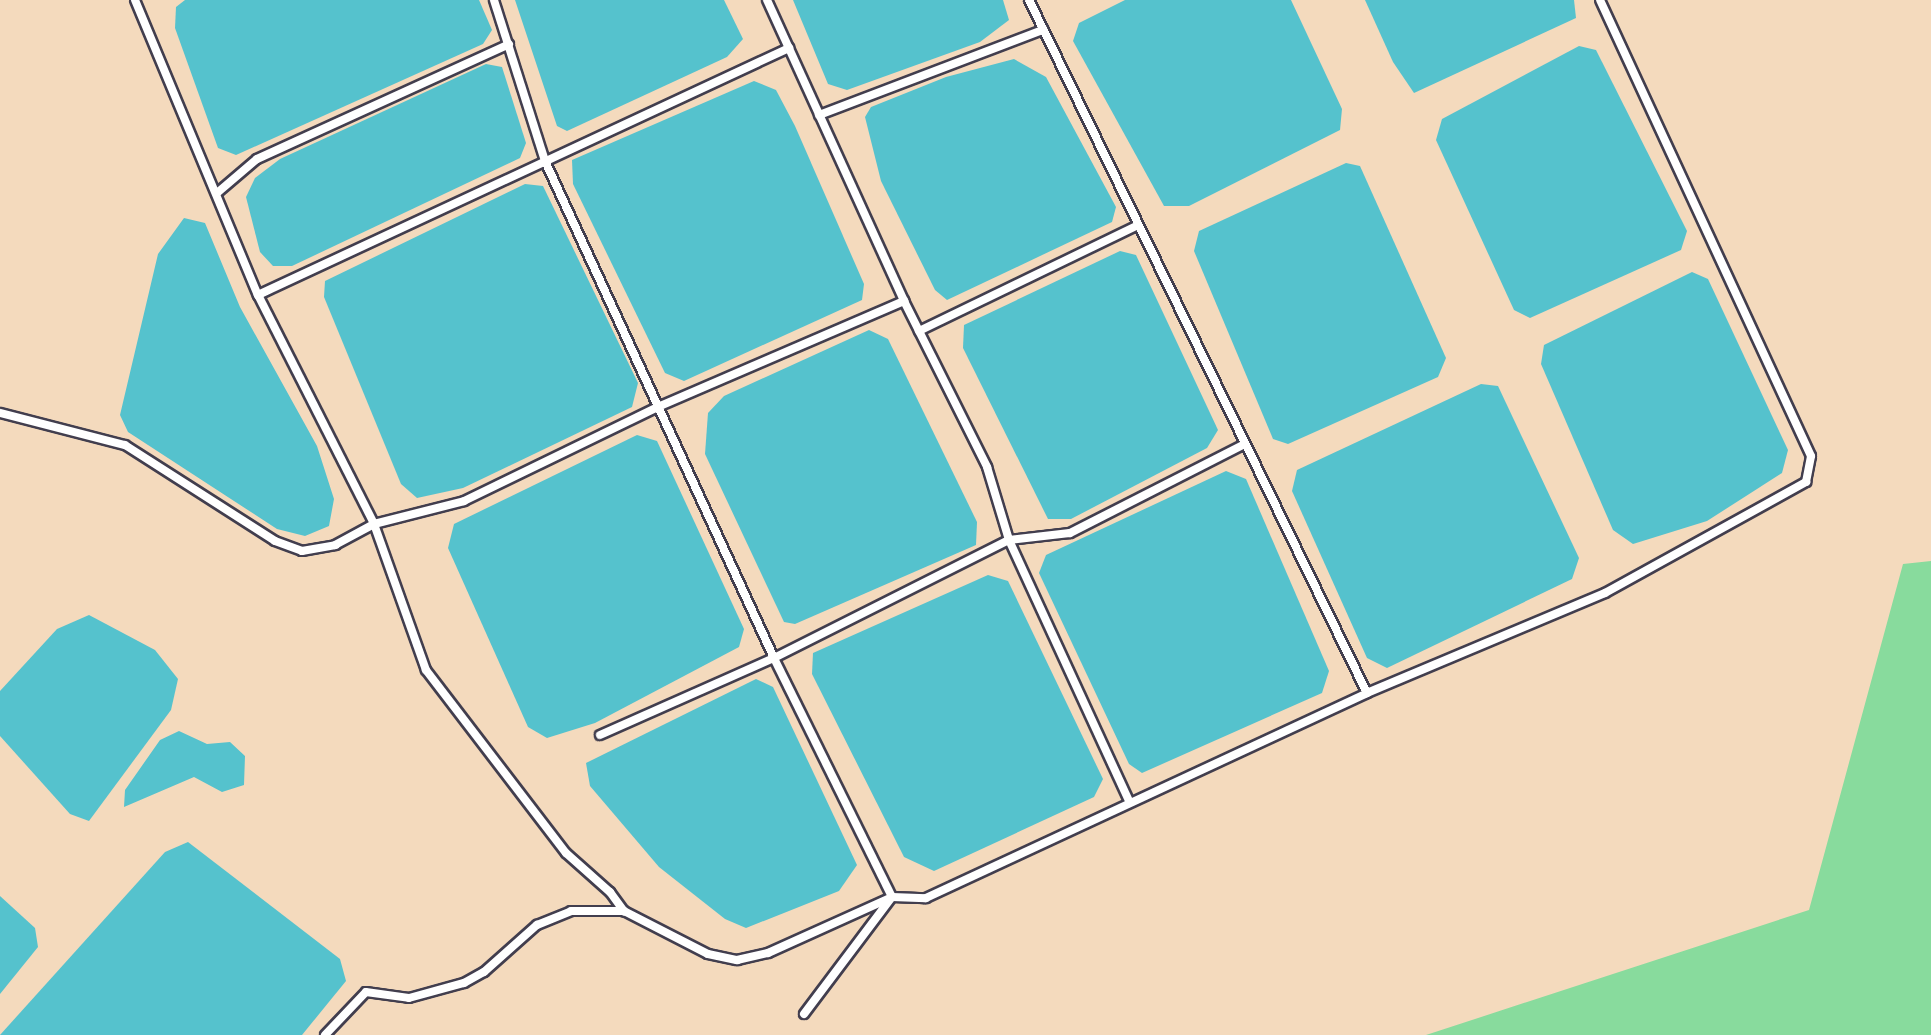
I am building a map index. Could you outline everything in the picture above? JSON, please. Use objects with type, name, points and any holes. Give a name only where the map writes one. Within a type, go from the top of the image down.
[{"type":"lane","points":[[135,0],[258,295],[374,524],[426,670],[566,853],[610,892],[624,911]]},
{"type":"lane","points":[[494,0],[545,161],[774,658],[892,897]]},
{"type":"lane","points":[[767,0],[904,301],[987,467],[1009,540],[1130,803]]},
{"type":"lane","points":[[1029,0],[1367,693]]},
{"type":"lane","points":[[325,1035],[366,992],[409,998],[464,983],[554,916],[585,908],[624,911],[708,954],[737,960],[768,953],[892,897],[926,898],[1367,693],[1605,593],[1789,496],[1812,471],[1811,456],[1600,0]]},
{"type":"lane","points":[[819,115],[1043,30]]},
{"type":"lane","points":[[217,193],[257,159],[509,44]]},
{"type":"lane","points":[[258,295],[789,48]]},
{"type":"lane","points":[[919,331],[1138,225]]},
{"type":"lane","points":[[0,413],[125,445],[275,541],[302,551],[335,545],[374,524],[464,501],[660,406],[904,301]]},
{"type":"lane","points":[[600,735],[774,658],[1009,540],[1070,533],[1245,444]]},
{"type":"lane","points":[[804,1014],[892,897]]},
{"type":"green space","points":[[1931,561],[1931,1035],[1426,1035],[1809,910],[1903,564]]},
{"type":"water","points":[[185,0],[479,0],[492,30],[483,44],[236,155],[218,148],[175,28],[176,7]]},
{"type":"water","points":[[515,0],[724,0],[743,39],[727,57],[567,131],[557,126]]},
{"type":"water","points":[[793,0],[1003,0],[1009,20],[980,42],[847,90],[828,84]]},
{"type":"water","points":[[1125,0],[1291,0],[1342,109],[1340,130],[1189,206],[1164,206],[1073,41],[1079,23]]},
{"type":"water","points":[[1365,0],[1574,0],[1576,18],[1414,93],[1393,62]]},
{"type":"water","points":[[1579,46],[1596,50],[1687,231],[1681,250],[1530,318],[1514,310],[1436,140],[1442,119]]},
{"type":"water","points":[[1014,59],[1046,77],[1116,207],[1112,222],[947,300],[935,290],[881,181],[865,117],[871,107],[946,77]]},
{"type":"water","points":[[486,64],[502,67],[526,143],[520,158],[292,266],[273,266],[260,252],[246,197],[255,178],[280,159]]},
{"type":"water","points":[[754,81],[776,90],[795,126],[864,284],[862,300],[684,381],[665,373],[573,184],[572,160]]},
{"type":"water","points":[[1346,163],[1360,166],[1446,358],[1438,377],[1288,444],[1273,439],[1194,251],[1199,231]]},
{"type":"water","points":[[525,184],[543,186],[638,383],[632,407],[463,488],[417,498],[401,484],[324,297],[325,281]]},
{"type":"water","points":[[184,218],[205,223],[240,307],[317,446],[334,499],[329,526],[305,536],[277,529],[128,432],[120,415],[158,254]]},
{"type":"water","points":[[1120,251],[1136,255],[1218,430],[1207,448],[1071,519],[1048,519],[963,348],[964,325]]},
{"type":"water","points":[[1692,272],[1708,279],[1788,450],[1782,473],[1707,521],[1633,544],[1613,530],[1541,364],[1544,345]]},
{"type":"water","points":[[869,330],[888,339],[977,522],[976,545],[795,624],[784,622],[705,454],[708,413],[724,396]]},
{"type":"water","points":[[1481,384],[1498,386],[1579,558],[1572,579],[1387,668],[1367,658],[1292,491],[1297,470]]},
{"type":"water","points":[[637,435],[657,441],[744,629],[739,647],[595,723],[547,738],[528,727],[448,548],[454,524]]},
{"type":"water","points":[[1226,471],[1246,479],[1329,671],[1322,693],[1142,773],[1129,764],[1039,573],[1046,555]]},
{"type":"water","points":[[988,575],[1008,581],[1103,779],[1094,797],[934,871],[904,857],[812,674],[813,653]]},
{"type":"water","points":[[89,615],[155,650],[178,679],[171,710],[89,821],[70,814],[0,736],[0,691],[57,629]]},
{"type":"water","points":[[756,679],[773,687],[857,865],[839,891],[746,928],[725,919],[659,867],[590,786],[586,763]]},
{"type":"water","points":[[179,731],[207,744],[230,742],[245,756],[244,785],[222,792],[194,777],[124,807],[125,790],[160,740]]},
{"type":"water","points":[[188,842],[340,959],[346,981],[302,1035],[0,1035],[165,852]]},
{"type":"water","points":[[0,896],[35,928],[38,947],[0,994]]}]
